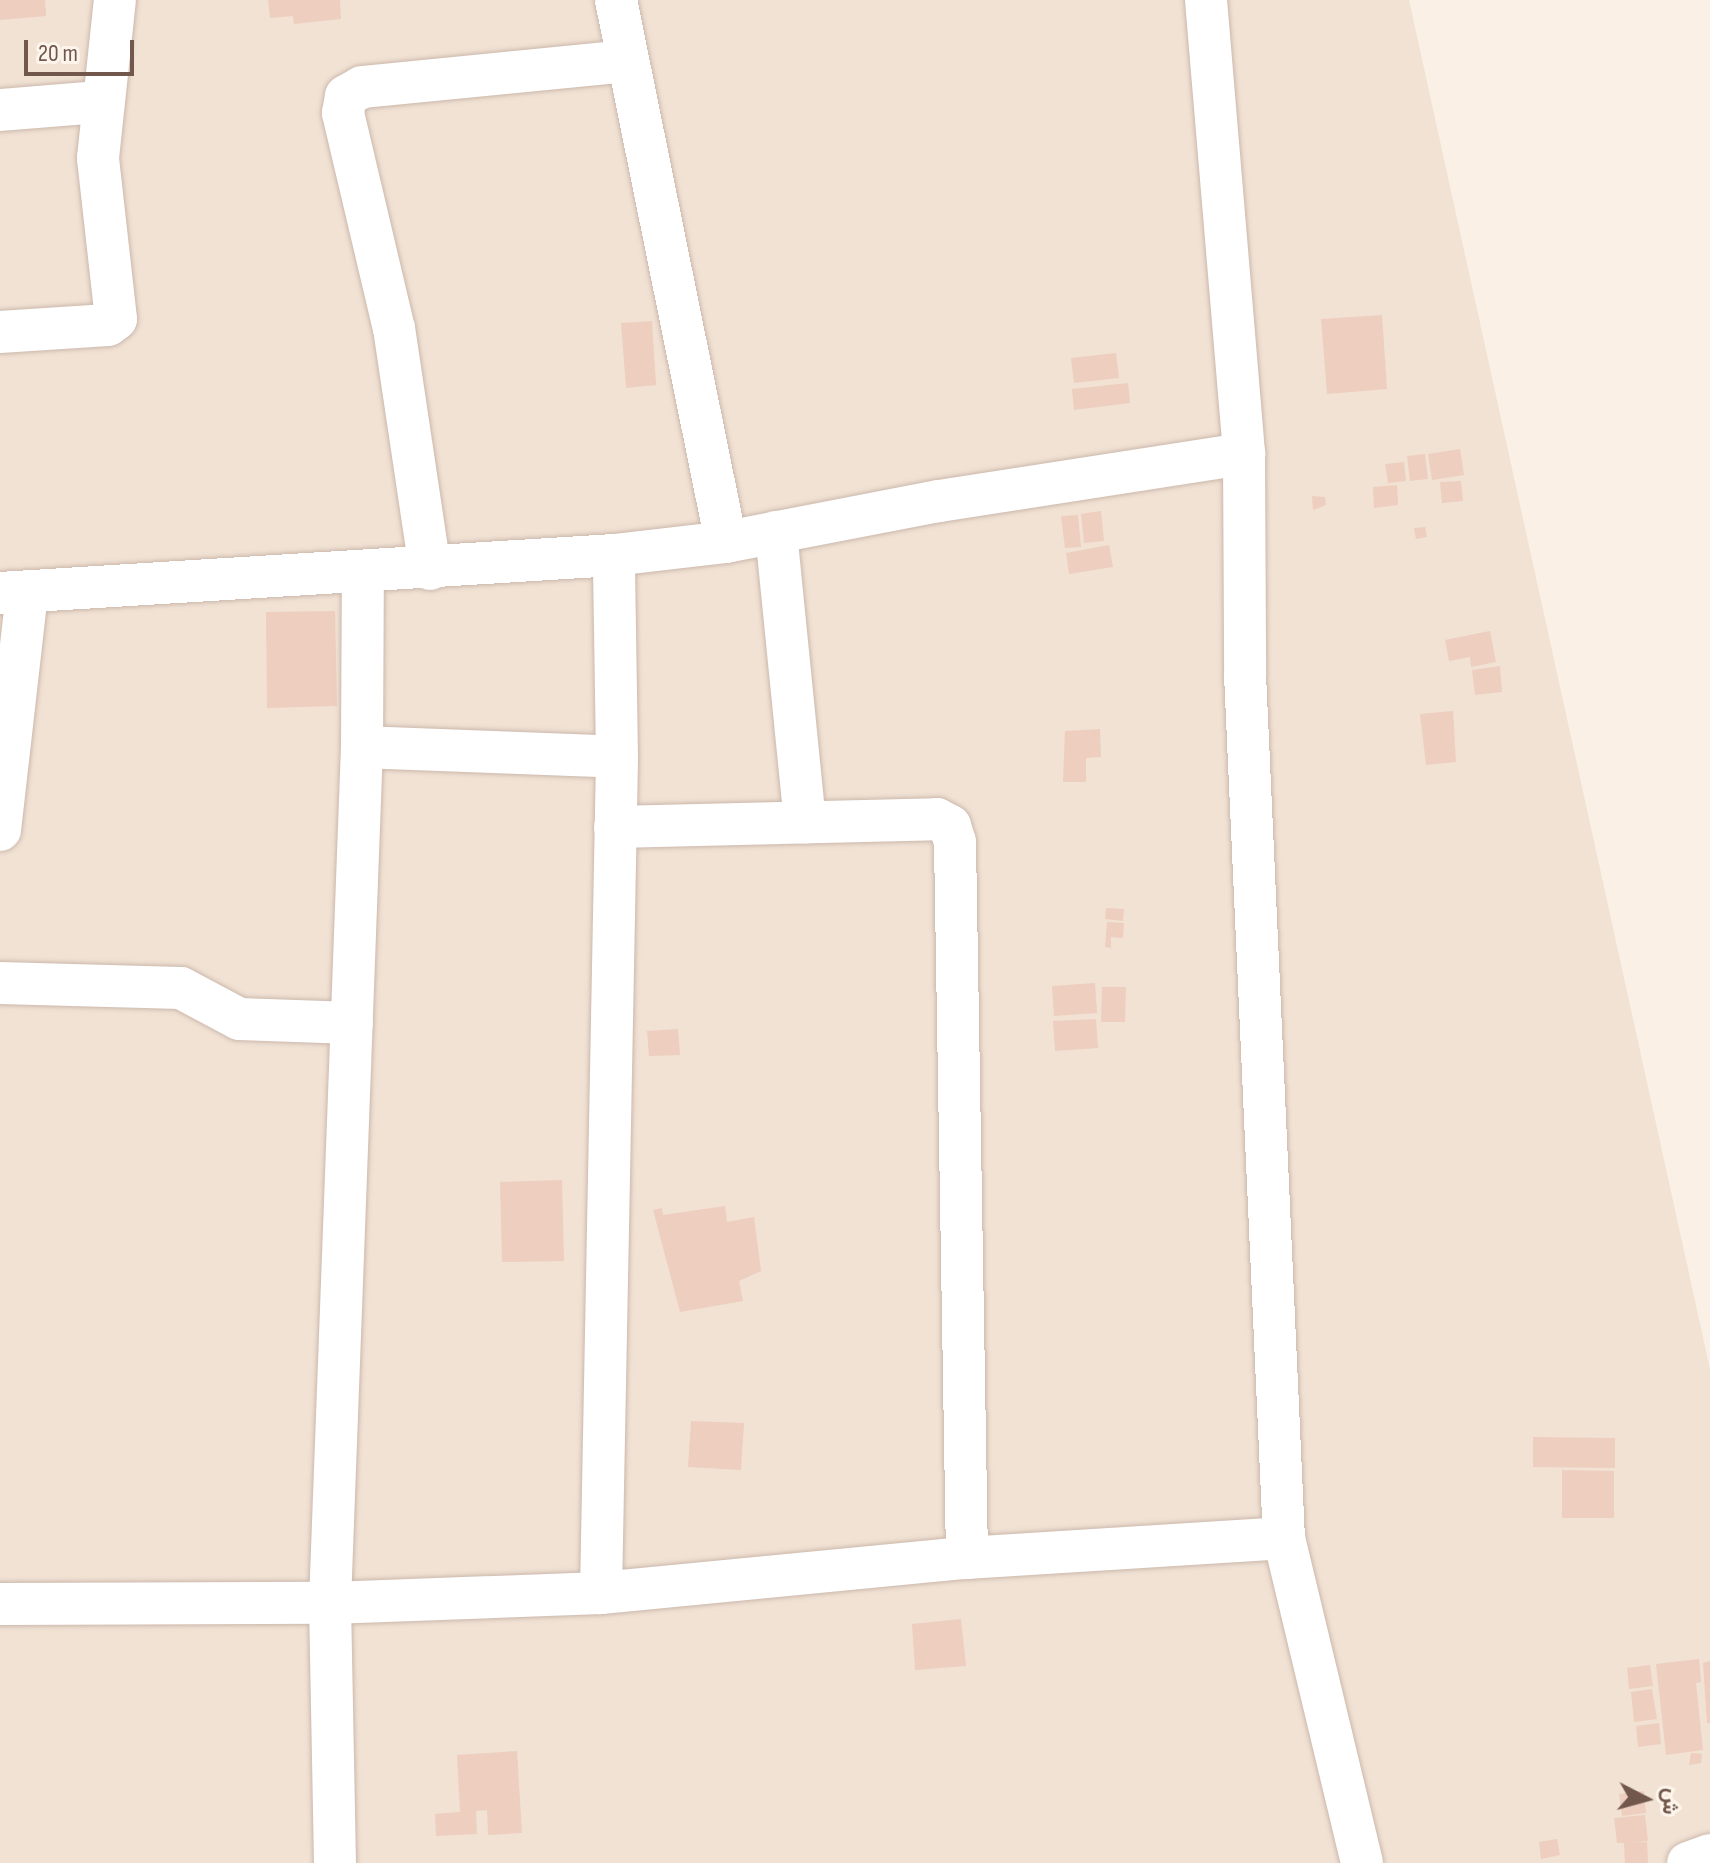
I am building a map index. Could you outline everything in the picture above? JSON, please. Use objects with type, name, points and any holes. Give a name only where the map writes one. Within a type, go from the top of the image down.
[{"type":"street","points":[[0,332],[108,325],[116,319],[98,158],[100,102],[115,0]]},
{"type":"street","points":[[616,0],[726,542]]},
{"type":"street","points":[[1206,0],[1244,454],[1245,674],[1284,1538],[1362,1863]]},
{"type":"street","points":[[430,569],[394,329],[343,113],[346,96],[362,87],[627,61]]},
{"type":"street","points":[[0,110],[100,102]]},
{"type":"street","points":[[0,830],[14,593],[614,555],[726,542],[939,501],[1244,454]]},
{"type":"street","points":[[776,532],[805,823]]},
{"type":"street","points":[[601,1593],[617,757],[614,555]]},
{"type":"street","points":[[335,1863],[330,1603],[362,747],[363,573]]},
{"type":"street","points":[[362,747],[617,757]]},
{"type":"street","points":[[615,827],[937,819],[950,826],[955,842],[967,1558]]},
{"type":"street","points":[[0,983],[181,988],[233,1017],[352,1023]]},
{"type":"street","points":[[0,1604],[330,1603],[601,1593],[967,1558],[1284,1538]]},
{"type":"street","points":[[1688,1863],[1710,1855]]},
{"type":"shaded area","points":[[0,0],[1409,0],[1710,1369],[1710,1863],[0,1863]]},
{"type":"building","points":[[0,0],[45,0],[46,16],[0,20]]},
{"type":"building","points":[[268,0],[340,0],[341,19],[294,24],[293,16],[270,18]]},
{"type":"building","points":[[1382,315],[1387,389],[1327,394],[1321,319]]},
{"type":"building","points":[[652,321],[656,385],[626,388],[621,323]]},
{"type":"building","points":[[1116,353],[1119,378],[1074,383],[1071,358]]},
{"type":"building","points":[[1128,383],[1130,403],[1074,410],[1072,389]]},
{"type":"building","points":[[1460,449],[1464,475],[1432,480],[1428,454]]},
{"type":"building","points":[[1425,454],[1428,479],[1410,481],[1407,456]]},
{"type":"building","points":[[1404,462],[1406,481],[1388,483],[1385,464]]},
{"type":"building","points":[[1461,481],[1463,501],[1442,503],[1440,482]]},
{"type":"building","points":[[1397,485],[1398,505],[1374,508],[1373,487]]},
{"type":"building","points":[[1312,496],[1325,497],[1326,505],[1313,510]]},
{"type":"building","points":[[1101,511],[1104,541],[1084,543],[1081,514]]},
{"type":"building","points":[[1078,515],[1081,547],[1065,548],[1061,516]]},
{"type":"building","points":[[1425,527],[1427,537],[1416,539],[1414,528]]},
{"type":"building","points":[[1109,545],[1113,567],[1069,574],[1066,553]]},
{"type":"building","points":[[335,611],[337,706],[267,708],[266,612]]},
{"type":"building","points":[[1490,631],[1496,662],[1471,667],[1470,657],[1449,661],[1445,640]]},
{"type":"building","points":[[1500,666],[1502,692],[1475,695],[1472,670]]},
{"type":"building","points":[[1453,711],[1456,762],[1426,765],[1420,714]]},
{"type":"building","points":[[1100,729],[1101,757],[1086,758],[1086,782],[1063,782],[1065,731]]},
{"type":"building","points":[[1106,908],[1124,909],[1123,921],[1105,919]]},
{"type":"building","points":[[1107,922],[1124,923],[1123,938],[1111,937],[1111,948],[1105,947]]},
{"type":"building","points":[[1095,983],[1097,1013],[1054,1016],[1052,986]]},
{"type":"building","points":[[1102,987],[1126,987],[1125,1022],[1101,1022]]},
{"type":"building","points":[[1096,1019],[1098,1048],[1055,1051],[1053,1021]]},
{"type":"building","points":[[678,1029],[680,1055],[649,1056],[647,1031]]},
{"type":"building","points":[[562,1180],[564,1261],[502,1262],[500,1182]]},
{"type":"building","points":[[725,1206],[727,1222],[754,1217],[761,1271],[739,1281],[743,1301],[680,1312],[653,1210],[662,1208],[663,1215]]},
{"type":"building","points":[[691,1421],[744,1423],[741,1470],[688,1467]]},
{"type":"building","points":[[1533,1437],[1615,1438],[1615,1468],[1533,1467]]},
{"type":"building","points":[[1562,1470],[1614,1471],[1614,1518],[1562,1518]]},
{"type":"building","points":[[961,1619],[966,1666],[915,1670],[912,1624]]},
{"type":"building","points":[[1699,1659],[1701,1682],[1696,1683],[1703,1750],[1666,1755],[1656,1664]]},
{"type":"building","points":[[1710,1661],[1710,1723],[1707,1723],[1703,1663]]},
{"type":"building","points":[[1650,1665],[1653,1686],[1629,1689],[1627,1668]]},
{"type":"building","points":[[1652,1689],[1657,1719],[1634,1722],[1631,1692]]},
{"type":"building","points":[[1659,1723],[1661,1744],[1638,1747],[1636,1726]]},
{"type":"building","points":[[517,1751],[522,1833],[488,1835],[487,1810],[476,1811],[477,1834],[436,1836],[435,1814],[460,1812],[457,1755]]},
{"type":"building","points":[[1691,1753],[1702,1754],[1701,1763],[1689,1765]]},
{"type":"building","points":[[1644,1791],[1646,1813],[1622,1816],[1619,1794]]},
{"type":"building","points":[[1645,1815],[1648,1841],[1630,1843],[1647,1842],[1648,1863],[1625,1863],[1624,1843],[1617,1843],[1614,1818]]},
{"type":"building","points":[[1557,1839],[1560,1855],[1541,1859],[1539,1842]]}]
